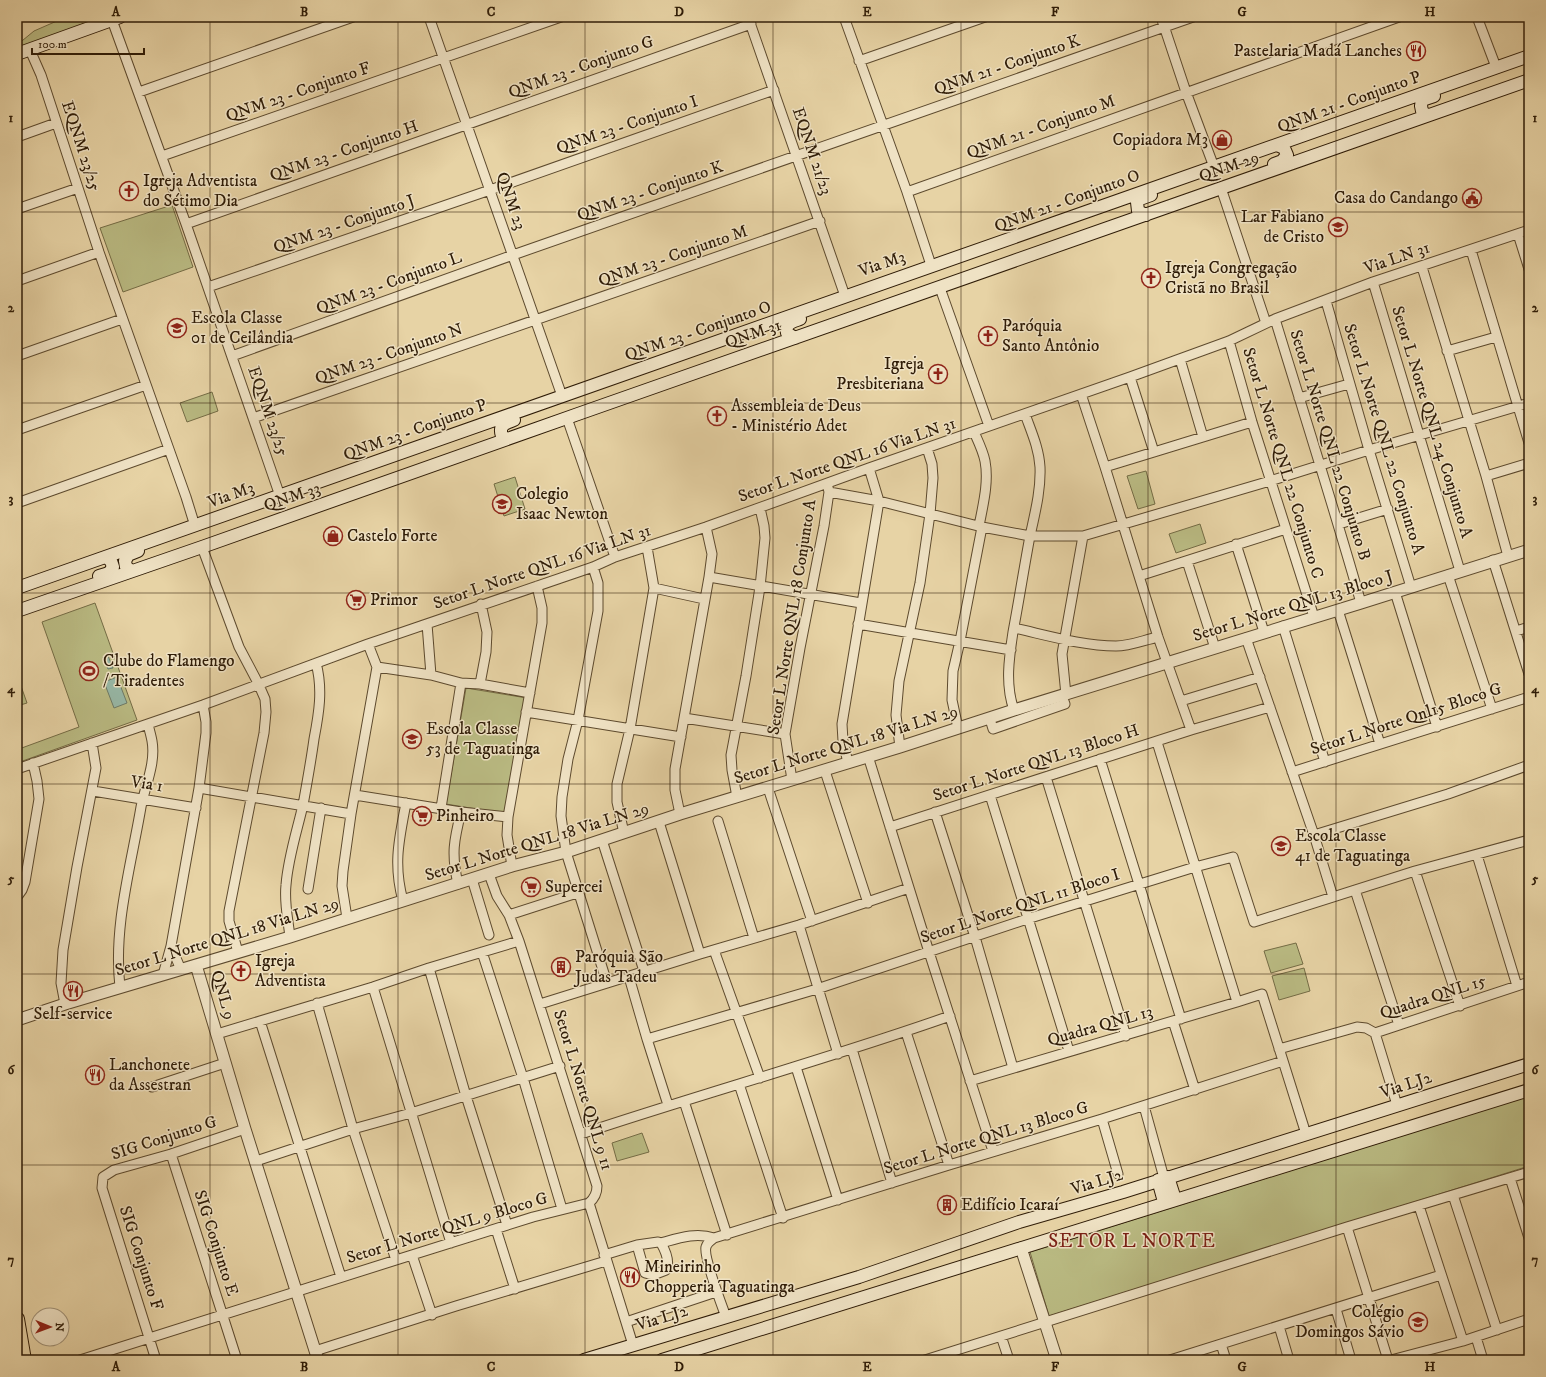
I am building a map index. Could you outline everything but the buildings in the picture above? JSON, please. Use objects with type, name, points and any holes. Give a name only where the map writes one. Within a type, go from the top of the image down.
[{"type":"main road","points":[[17,54],[116,18]]},
{"type":"main road","points":[[1496,67],[1529,56]]},
{"type":"main road","name":"QNM 21 - Conjunto P","points":[[1212,168],[1496,67]]},
{"type":"main road","points":[[1429,115],[1424,114],[1422,111],[1422,100],[1458,88],[1481,73]]},
{"type":"main road","name":"QNM 29","points":[[940,288],[1529,80]]},
{"type":"main road","points":[[1235,183],[1252,172],[1285,159],[1287,155],[1286,151],[1284,148],[1277,145]]},
{"type":"main road","points":[[1146,215],[1139,213],[1137,209],[1137,202],[1140,199],[1183,184],[1212,168]]},
{"type":"main road","name":"QNM 21 - Conjunto O","points":[[931,265],[1000,243],[1212,168]]},
{"type":"main road","points":[[953,283],[971,270],[1004,259],[1007,253],[1006,249],[1000,243]]},
{"type":"main road","name":"Via M3","points":[[845,296],[931,265]]},
{"type":"main road","name":"QNM 31","points":[[573,416],[940,288]]},
{"type":"main road","points":[[795,338],[787,333],[789,323],[830,307],[845,296]]},
{"type":"main road","name":"QNM 23 - Conjunto O","points":[[562,396],[845,296]]},
{"type":"main road","points":[[603,406],[621,393],[657,381],[659,377],[657,369],[649,366]]},
{"type":"main road","name":"QNM 23 - Conjunto P","points":[[280,496],[562,396]]},
{"type":"main road","points":[[507,439],[501,434],[500,429],[502,425],[528,414],[538,405]]},
{"type":"main road","name":"QNM 33","points":[[17,611],[573,416]]},
{"type":"main road","points":[[309,508],[330,495],[365,482],[365,474],[357,469]]},
{"type":"main road","name":"Via M3","points":[[180,531],[280,496]]},
{"type":"main road","points":[[17,588],[180,531]]},
{"type":"main road","points":[[132,571],[128,569],[125,564],[125,559],[128,555],[162,543],[180,531]]},
{"type":"main road","points":[[59,597],[76,585],[109,573],[113,564],[106,557]]},
{"type":"main road","name":"Via LJ2","points":[[584,1360],[859,1277],[1019,1222],[1123,1192],[1529,1064]]},
{"type":"main road","points":[[662,1360],[1529,1090]]},
{"type":"main road","points":[[1163,1179],[1169,1201]]},
{"type":"main road","points":[[874,1272],[880,1292]]},
{"type":"main road","points":[[859,1277],[864,1283],[865,1296]]},
{"type":"main road","points":[[17,1319],[24,1360]]},
{"type":"street","points":[[139,92],[353,17]]},
{"type":"street","name":"QNM 23","points":[[429,17],[562,396]]},
{"type":"street","name":"QNM 23 - Conjunto F","points":[[162,156],[561,17]]},
{"type":"street","points":[[844,17],[907,192],[931,265]]},
{"type":"street","points":[[859,61],[985,17]]},
{"type":"street","points":[[1161,17],[1212,168]]},
{"type":"street","name":"QNM 21 - Conjunto K","points":[[798,156],[1193,17]]},
{"type":"street","name":"QNM 21 - Conjunto M","points":[[907,192],[1399,17]]},
{"type":"street","points":[[1477,17],[1496,67]]},
{"type":"street","name":"EQNM 23/25","points":[[116,18],[139,92],[280,496]]},
{"type":"street","name":"EQNM 21/23","points":[[750,20],[845,296]]},
{"type":"street","name":"QNM 23 - Conjunto G","points":[[468,125],[750,20]]},
{"type":"street","name":"EQNM 23/25","points":[[30,50],[41,75],[99,252],[186,497],[194,526]]},
{"type":"street","name":"QNM 23 - Conjunto I","points":[[490,190],[774,90]]},
{"type":"street","points":[[17,137],[56,123]]},
{"type":"street","name":"QNM 23 - Conjunto H","points":[[186,224],[468,125]]},
{"type":"street","name":"QNM 23 - Conjunto K","points":[[513,255],[798,156]]},
{"type":"street","points":[[17,208],[78,188]]},
{"type":"street","points":[[1221,188],[1266,323]]},
{"type":"street","name":"QNM 23 - Conjunto J","points":[[208,287],[490,190]]},
{"type":"street","name":"QNM 23 - Conjunto M","points":[[536,321],[820,221]]},
{"type":"street","name":"Via LN 31","points":[[1275,319],[1373,282],[1422,267],[1529,230]]},
{"type":"street","points":[[1518,234],[1529,269]]},
{"type":"street","points":[[1471,250],[1529,444]]},
{"type":"street","points":[[17,281],[99,252]]},
{"type":"street","name":"QNM 23 - Conjunto L","points":[[232,356],[513,255]]},
{"type":"street","points":[[1422,267],[1486,476],[1508,556]]},
{"type":"street","name":"Setor L Norte QNL 24 Conjunto A","points":[[1373,282],[1460,571]]},
{"type":"street","points":[[940,288],[989,426]]},
{"type":"street","name":"Setor L Norte QNL 22 Conjunto A","points":[[1326,301],[1349,384],[1411,587]]},
{"type":"street","points":[[17,356],[122,319]]},
{"type":"street","name":"Setor L Norte QNL 16 Via LN 31","points":[[17,769],[203,705],[258,683],[480,604],[537,586],[615,557],[760,508],[828,488],[869,468],[1229,341],[1275,319]]},
{"type":"street","name":"Setor L Norte QNL 22 Conjunto B","points":[[1275,319],[1339,524],[1361,603]]},
{"type":"street","name":"QNM 23 - Conjunto N","points":[[253,418],[536,321]]},
{"type":"street","points":[[1447,351],[1496,337]]},
{"type":"street","name":"Setor L Norte QNL 22 Conjunto C","points":[[1229,341],[1270,481],[1314,617]]},
{"type":"street","points":[[1180,359],[1203,437]]},
{"type":"street","points":[[1130,377],[1154,452]]},
{"type":"street","points":[[1299,398],[1349,384]]},
{"type":"street","points":[[17,430],[146,385]]},
{"type":"street","points":[[1081,394],[1158,637],[1182,701],[1191,730]]},
{"type":"street","points":[[828,488],[930,514],[1030,536],[1082,536],[1270,481],[1529,402]]},
{"type":"street","points":[[1014,710],[1009,690],[1008,672],[1014,628],[1039,488],[1040,467],[1038,452],[1025,414]]},
{"type":"street","points":[[573,416],[615,557]]},
{"type":"street","points":[[1105,467],[1252,422]]},
{"type":"street","points":[[958,728],[952,700],[951,685],[981,526],[985,490],[986,469],[983,453],[974,432]]},
{"type":"street","points":[[900,747],[896,705],[899,681],[920,583],[930,514],[933,478],[932,464],[927,448]]},
{"type":"street","points":[[17,503],[169,449]]},
{"type":"street","points":[[1486,476],[1529,463]]},
{"type":"street","points":[[848,762],[842,741],[842,724],[879,501],[869,468]]},
{"type":"street","name":"Setor L Norte QNL 18 Conjunto A","points":[[792,780],[786,734],[800,648],[824,526],[828,488]]},
{"type":"street","points":[[736,797],[731,755],[746,676],[760,587],[765,538],[760,508]]},
{"type":"street","points":[[1339,524],[1388,509]]},
{"type":"street","points":[[680,814],[675,790],[676,769],[680,737],[712,554],[706,527]]},
{"type":"street","points":[[1139,576],[1286,529]]},
{"type":"street","points":[[990,719],[993,729],[1065,704],[1062,654],[1082,536]]},
{"type":"street","points":[[1236,544],[1264,632]]},
{"type":"street","points":[[202,547],[239,647],[265,699],[266,712],[264,732],[229,911],[229,921],[238,952]]},
{"type":"street","points":[[624,833],[617,802],[617,784],[630,729],[654,588],[647,547]]},
{"type":"street","name":"Setor L Norte QNL 13 Bloco J","points":[[1064,695],[1529,550]]},
{"type":"street","points":[[1493,560],[1529,674]]},
{"type":"street","points":[[1187,561],[1215,648]]},
{"type":"street","points":[[593,566],[598,583],[598,611],[578,720],[568,759],[562,797],[561,816],[566,852],[577,892],[607,983]]},
{"type":"street","points":[[1448,575],[1492,709]]},
{"type":"street","points":[[709,578],[861,603]]},
{"type":"street","points":[[512,866],[507,835],[508,817],[542,623],[542,608],[537,586]]},
{"type":"street","points":[[654,588],[704,599]]},
{"type":"street","points":[[1395,592],[1437,727]]},
{"type":"street","points":[[480,604],[487,632],[486,652],[480,684]]},
{"type":"street","points":[[1338,610],[1380,744]]},
{"type":"street","name":"Setor L Norte QNL 16 Via LN 31","points":[[427,624],[430,675]]},
{"type":"street","points":[[858,624],[1011,650]]},
{"type":"street","points":[[1283,626],[1325,762]]},
{"type":"street","points":[[1516,631],[1529,627]]},
{"type":"street","points":[[1014,628],[1064,639],[1116,646],[1129,645],[1158,637]]},
{"type":"street","points":[[1246,638],[1314,835],[1333,897],[1415,871],[1529,840]]},
{"type":"street","points":[[347,918],[342,886],[355,795],[377,667],[368,644]]},
{"type":"street","points":[[290,937],[285,905],[286,884],[293,842],[303,805],[319,709],[321,692],[320,677],[316,663]]},
{"type":"street","points":[[377,667],[430,675],[461,683],[480,684],[530,693]]},
{"type":"street","points":[[1182,701],[1260,677]]},
{"type":"street","points":[[441,808],[461,683]]},
{"type":"street","name":"Setor L Norte QNL 18 Via LN 29","points":[[17,1020],[120,987],[196,966],[347,918],[403,902],[512,866],[566,852],[680,814],[768,788],[1064,695]]},
{"type":"street","name":"Setor L Norte Qnl15 Bloco G","points":[[1292,772],[1529,697]]},
{"type":"street","points":[[163,975],[171,946],[199,788],[206,733],[203,705]]},
{"type":"street","name":"Setor L Norte QNL 13 Bloco H","points":[[890,827],[1191,730],[1270,707]]},
{"type":"street","points":[[526,712],[680,737]]},
{"type":"street","points":[[684,718],[786,734]]},
{"type":"street","points":[[120,987],[118,943],[143,799],[151,769],[153,752],[148,724]]},
{"type":"street","points":[[1157,742],[1237,1002]]},
{"type":"street","points":[[65,1004],[62,983],[63,950],[77,867],[93,791],[96,768],[92,743]]},
{"type":"street","points":[[868,756],[928,952],[993,1151]]},
{"type":"street","points":[[1100,759],[1140,884],[1195,1090]]},
{"type":"street","points":[[17,897],[25,882],[38,799],[37,781],[33,763]]},
{"type":"street","points":[[1314,835],[1448,794],[1529,765]]},
{"type":"street","points":[[824,770],[868,903]]},
{"type":"street","points":[[1046,777],[1126,1036]]},
{"type":"street","points":[[199,788],[352,814]]},
{"type":"street","points":[[768,788],[812,921]]},
{"type":"street","name":"Via 1","points":[[93,791],[196,808]]},
{"type":"street","points":[[355,795],[461,812],[508,817]]},
{"type":"street","points":[[990,796],[1069,1051]]},
{"type":"street","points":[[403,902],[397,873],[397,854],[406,803]]},
{"type":"street","points":[[308,888],[321,808]]},
{"type":"street","points":[[458,884],[453,850],[461,812]]},
{"type":"street","points":[[935,812],[975,937],[1014,1068]]},
{"type":"street","points":[[718,821],[754,938]]},
{"type":"street","points":[[659,822],[700,954]]},
{"type":"street","points":[[602,840],[644,971]]},
{"type":"street","points":[[1477,854],[1517,986]]},
{"type":"street","name":"Setor L Norte QNL 11 Bloco I","points":[[647,1039],[817,989],[1028,919],[1195,867],[1233,857],[1254,922],[1333,897]]},
{"type":"street","points":[[1415,871],[1460,1006]]},
{"type":"street","name":"Setor L Norte QNL 9 11","points":[[490,874],[497,896],[509,915],[519,942],[581,1134],[596,1186],[595,1196],[588,1203]]},
{"type":"street","points":[[472,879],[489,935]]},
{"type":"street","name":"Setor L Norte QNL 9 11","points":[[540,1004],[644,971],[812,921],[909,888]]},
{"type":"street","points":[[1355,890],[1399,1025]]},
{"type":"street","points":[[509,915],[577,892]]},
{"type":"street","points":[[799,925],[817,989],[838,1054]]},
{"type":"street","points":[[216,1034],[373,987],[429,968],[519,942]]},
{"type":"street","points":[[171,946],[181,970]]},
{"type":"street","points":[[714,950],[760,1078]]},
{"type":"street","points":[[482,952],[523,1078],[562,1209]]},
{"type":"street","name":"QNL 9","points":[[196,966],[245,1129],[317,1356]]},
{"type":"street","points":[[429,968],[466,1096],[507,1225]]},
{"type":"street","points":[[629,977],[668,1105]]},
{"type":"street","name":"Quadra QNL 15","points":[[1397,1105],[1374,1033],[1460,1006],[1529,982]]},
{"type":"street","points":[[373,987],[451,1243]]},
{"type":"street","name":"Quadra QNL 13","points":[[970,1081],[1069,1051],[1126,1036],[1262,994],[1280,1049]]},
{"type":"street","points":[[316,1003],[353,1129],[396,1260]]},
{"type":"street","points":[[581,1134],[668,1105],[838,1054],[950,1016]]},
{"type":"street","points":[[260,1021],[341,1277]]},
{"type":"street","points":[[1306,1134],[1280,1049],[1357,1027],[1366,1028],[1374,1033]]},
{"type":"street","points":[[906,1032],[949,1165]]},
{"type":"street","points":[[852,1049],[892,1183]]},
{"type":"street","name":"Setor L Norte QNL 13 Bloco G","points":[[714,1238],[783,1218],[993,1151],[1144,1106],[1283,1061]]},
{"type":"street","points":[[152,1087],[225,1062]]},
{"type":"street","points":[[256,1161],[353,1129],[411,1113],[560,1066]]},
{"type":"street","points":[[796,1067],[838,1200]]},
{"type":"street","points":[[739,1084],[783,1218]]},
{"type":"street","points":[[684,1101],[727,1235]]},
{"type":"street","points":[[1144,1106],[1163,1179]]},
{"type":"street","points":[[1102,1119],[1118,1174]]},
{"type":"street","name":"SIG Conjunto G","points":[[102,1188],[103,1177],[114,1170],[171,1154],[245,1129]]},
{"type":"street","name":"SIG Conjunto E","points":[[80,1360],[222,1315],[171,1154]]},
{"type":"street","points":[[925,1360],[946,1357],[1045,1321],[1529,1172]]},
{"type":"street","points":[[1510,1178],[1529,1238]]},
{"type":"street","name":"SIG Conjunto F","points":[[102,1188],[156,1360]]},
{"type":"street","points":[[1453,1195],[1497,1330]]},
{"type":"street","points":[[588,1203],[633,1345]]},
{"type":"street","name":"Setor L Norte QNL 9 Bloco G","points":[[222,1315],[412,1254],[562,1209],[588,1203]]},
{"type":"street","points":[[1418,1206],[1462,1341]]},
{"type":"street","points":[[1347,1227],[1388,1360]]},
{"type":"street","points":[[496,1229],[515,1290]]},
{"type":"street","points":[[317,1356],[432,1315],[515,1290],[605,1258],[636,1245],[654,1242],[661,1243],[697,1235],[705,1235],[714,1238]]},
{"type":"street","points":[[714,1238],[708,1242],[705,1251],[716,1292],[726,1317]]},
{"type":"street","points":[[636,1245],[645,1273],[653,1275],[664,1272],[668,1268],[661,1243]]},
{"type":"street","points":[[1022,1248],[1057,1360]]},
{"type":"street","points":[[412,1254],[432,1315]]},
{"type":"street","points":[[1170,1360],[1441,1275]]},
{"type":"street","points":[[626,1322],[716,1292]]},
{"type":"street","points":[[1336,1309],[1351,1360]]},
{"type":"street","points":[[222,1315],[237,1360]]},
{"type":"street","points":[[1391,1360],[1476,1337],[1529,1320]]},
{"type":"street","points":[[1279,1326],[1289,1360]]},
{"type":"street","points":[[1001,1336],[1009,1360]]},
{"type":"street","points":[[1476,1337],[1483,1360]]},
{"type":"street","points":[[1221,1344],[1226,1360]]},
{"type":"green space","points":[[66,17],[107,17],[17,48],[17,45],[34,31]]},
{"type":"green space","points":[[172,205],[193,267],[123,292],[100,228]]},
{"type":"green space","points":[[212,392],[218,411],[187,422],[180,403]]},
{"type":"green space","points":[[1146,471],[1155,504],[1138,509],[1127,476]]},
{"type":"green space","points":[[515,477],[525,509],[504,516],[494,484]]},
{"type":"green space","points":[[1200,524],[1206,543],[1176,553],[1169,534]]},
{"type":"green space","name":"Clube do Flamengo / Tiradentes","points":[[95,603],[137,720],[17,763],[17,751],[20,750],[19,749],[79,727],[42,622]]},
{"type":"green space","points":[[21,686],[27,703],[17,706],[17,687]]},
{"type":"green space","points":[[466,688],[527,698],[507,814],[446,804]]},
{"type":"green space","points":[[1296,943],[1303,964],[1271,973],[1264,951]]},
{"type":"green space","points":[[1304,968],[1310,991],[1279,1000],[1272,976]]},
{"type":"green space","points":[[1529,1096],[1529,1166],[1049,1316],[1030,1252]]},
{"type":"green space","points":[[642,1133],[649,1152],[617,1161],[612,1143]]},
{"type":"shaded area","points":[[108,656],[113,668],[108,669],[103,657]]},
{"type":"shaded area","points":[[117,677],[127,703],[114,708],[104,682]]},
{"type":"place","name":"Pastelaria Madá Lanches","points":[[1416,51]]},
{"type":"place","name":"Copiadora M3","points":[[1222,140]]},
{"type":"place","name":"Igreja Adventista do Sétimo Dia","points":[[129,191]]},
{"type":"place","name":"Casa do Candango","points":[[1472,198]]},
{"type":"place","name":"Lar Fabiano de Cristo","points":[[1338,227]]},
{"type":"place","name":"Igreja Congregação Cristã no Brasil","points":[[1151,278]]},
{"type":"place","name":"Escola Classe 01 de Ceilândia","points":[[177,328]]},
{"type":"place","name":"Paróquia Santo Antônio","points":[[988,336]]},
{"type":"place","name":"Igreja Presbiteriana","points":[[938,374]]},
{"type":"place","name":"Assembleia de Deus - Ministério Adet","points":[[717,416]]},
{"type":"place","name":"Colegio Isaac Newton","points":[[502,504]]},
{"type":"place","name":"Castelo Forte","points":[[333,536]]},
{"type":"place","name":"Primor","points":[[356,600]]},
{"type":"place","name":"Clube do Flamengo / Tiradentes","points":[[89,671]]},
{"type":"place","name":"Escola Classe 53 de Taguatinga","points":[[412,739]]},
{"type":"place","name":"Pinheiro","points":[[422,816]]},
{"type":"place","name":"Escola Classe 41 de Taguatinga","points":[[1281,846]]},
{"type":"place","name":"Supercei","points":[[531,887]]},
{"type":"place","name":"Paróquia São Judas Tadeu","points":[[561,967]]},
{"type":"place","name":"Igreja Adventista","points":[[241,971]]},
{"type":"place","name":"Self-service","points":[[73,991]]},
{"type":"place","name":"Lanchonete da Assestran","points":[[95,1075]]},
{"type":"place","name":"Edifício Icaraí","points":[[947,1205]]},
{"type":"place","name":"Mineirinho Chopperia Taguatinga","points":[[630,1277]]},
{"type":"place","name":"Colégio Domingos Sávio","points":[[1418,1322]]},
{"type":"district","name":"SETOR L NORTE","points":[[1132,1241]]}]
